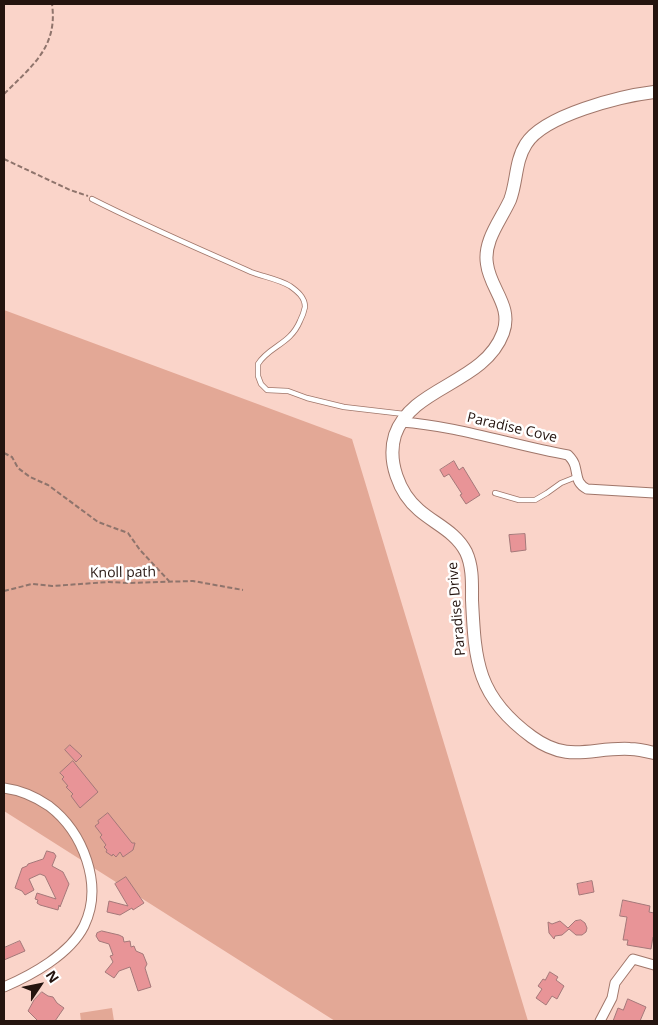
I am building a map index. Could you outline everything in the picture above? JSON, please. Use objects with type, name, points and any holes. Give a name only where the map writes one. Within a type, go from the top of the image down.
[{"type":"street","points":[[404,418],[420,403],[466,375],[483,361],[502,335],[506,316],[504,306],[488,272],[486,262],[487,249],[510,200],[519,160],[526,143],[541,128],[559,119],[627,96],[654,92]]},
{"type":"street","name":"Paradise Cove","points":[[404,418],[568,455],[575,465],[576,477]]},
{"type":"street","name":"Paradise Drive","points":[[404,418],[394,439],[392,449],[398,479],[419,511],[456,537],[468,557],[472,575],[476,657],[484,682],[495,700],[525,732],[553,749],[573,754],[630,748],[654,753]]},
{"type":"street","points":[[576,477],[580,485],[587,489],[654,493]]},
{"type":"street","points":[[4,788],[22,792],[49,806],[63,820],[82,851],[89,866],[92,881],[89,911],[84,926],[66,949],[37,970],[4,986]]},
{"type":"street","points":[[600,1021],[612,998],[615,984],[633,959],[654,965]]},
{"type":"lane","points":[[92,199],[252,272],[290,286],[299,292],[303,298],[304,308],[298,326],[288,339],[258,364],[258,376],[264,388],[288,392],[344,407],[404,418]]},
{"type":"lane","points":[[494,493],[519,500],[535,500],[561,483],[576,477]]},
{"type":"path","points":[[4,94],[31,66],[48,43],[52,32],[52,4]]},
{"type":"path","points":[[4,159],[70,190],[88,195],[92,199]]},
{"type":"path","points":[[4,453],[12,457],[18,468],[30,477],[48,485],[98,522],[128,533],[140,550],[169,581]]},
{"type":"path","name":"Knoll path","points":[[4,591],[32,584],[52,586],[109,582],[169,581],[193,581],[243,590]]},
{"type":"shaded area","points":[[4,310],[352,439],[528,1021],[335,1021],[4,811]]},
{"type":"shaded area","points":[[112,1008],[114,1021],[81,1021],[80,1013]]},
{"type":"building","points":[[454,461],[459,470],[463,467],[480,495],[466,504],[449,474],[444,477],[440,470]]},
{"type":"building","points":[[525,534],[526,550],[511,552],[509,535]]},
{"type":"building","points":[[70,745],[82,756],[76,762],[65,750]]},
{"type":"building","points":[[73,761],[98,792],[80,808],[71,796],[73,794],[66,787],[68,786],[60,773]]},
{"type":"building","points":[[108,813],[132,843],[135,843],[133,850],[123,857],[120,852],[116,857],[106,852],[107,850],[104,847],[106,845],[100,837],[102,835],[95,826]]},
{"type":"building","points":[[47,851],[54,853],[56,856],[52,866],[63,872],[69,884],[58,910],[40,905],[37,903],[38,900],[35,899],[37,893],[56,899],[45,876],[40,874],[29,879],[34,890],[25,895],[22,891],[15,888],[22,868],[43,859]]},
{"type":"building","points":[[126,877],[144,903],[120,915],[107,912],[109,901],[128,906],[115,884]]},
{"type":"building","points":[[592,881],[594,892],[579,895],[577,884]]},
{"type":"building","points":[[623,900],[650,906],[649,912],[654,913],[654,937],[651,949],[627,945],[628,940],[623,940],[627,917],[620,916]]},
{"type":"building","points":[[581,920],[587,928],[586,932],[582,935],[576,935],[569,929],[562,935],[555,936],[554,939],[549,933],[548,922],[552,924],[560,921],[568,928],[575,921]]},
{"type":"building","points":[[102,931],[123,937],[124,942],[130,941],[131,947],[134,946],[136,951],[143,954],[147,964],[145,968],[151,987],[138,991],[130,967],[119,971],[114,978],[105,972],[113,962],[110,956],[113,955],[109,944],[99,941],[96,936],[97,933]]},
{"type":"building","points":[[20,941],[25,951],[4,960],[4,948]]},
{"type":"building","points":[[550,972],[558,977],[556,980],[564,986],[557,999],[552,996],[546,1005],[536,998],[542,989],[538,986]]},
{"type":"building","points":[[42,992],[53,997],[64,1008],[55,1021],[38,1021],[28,1011],[34,1000]]},
{"type":"building","points":[[628,999],[646,1007],[640,1021],[613,1021],[618,1008],[623,1010]]}]
